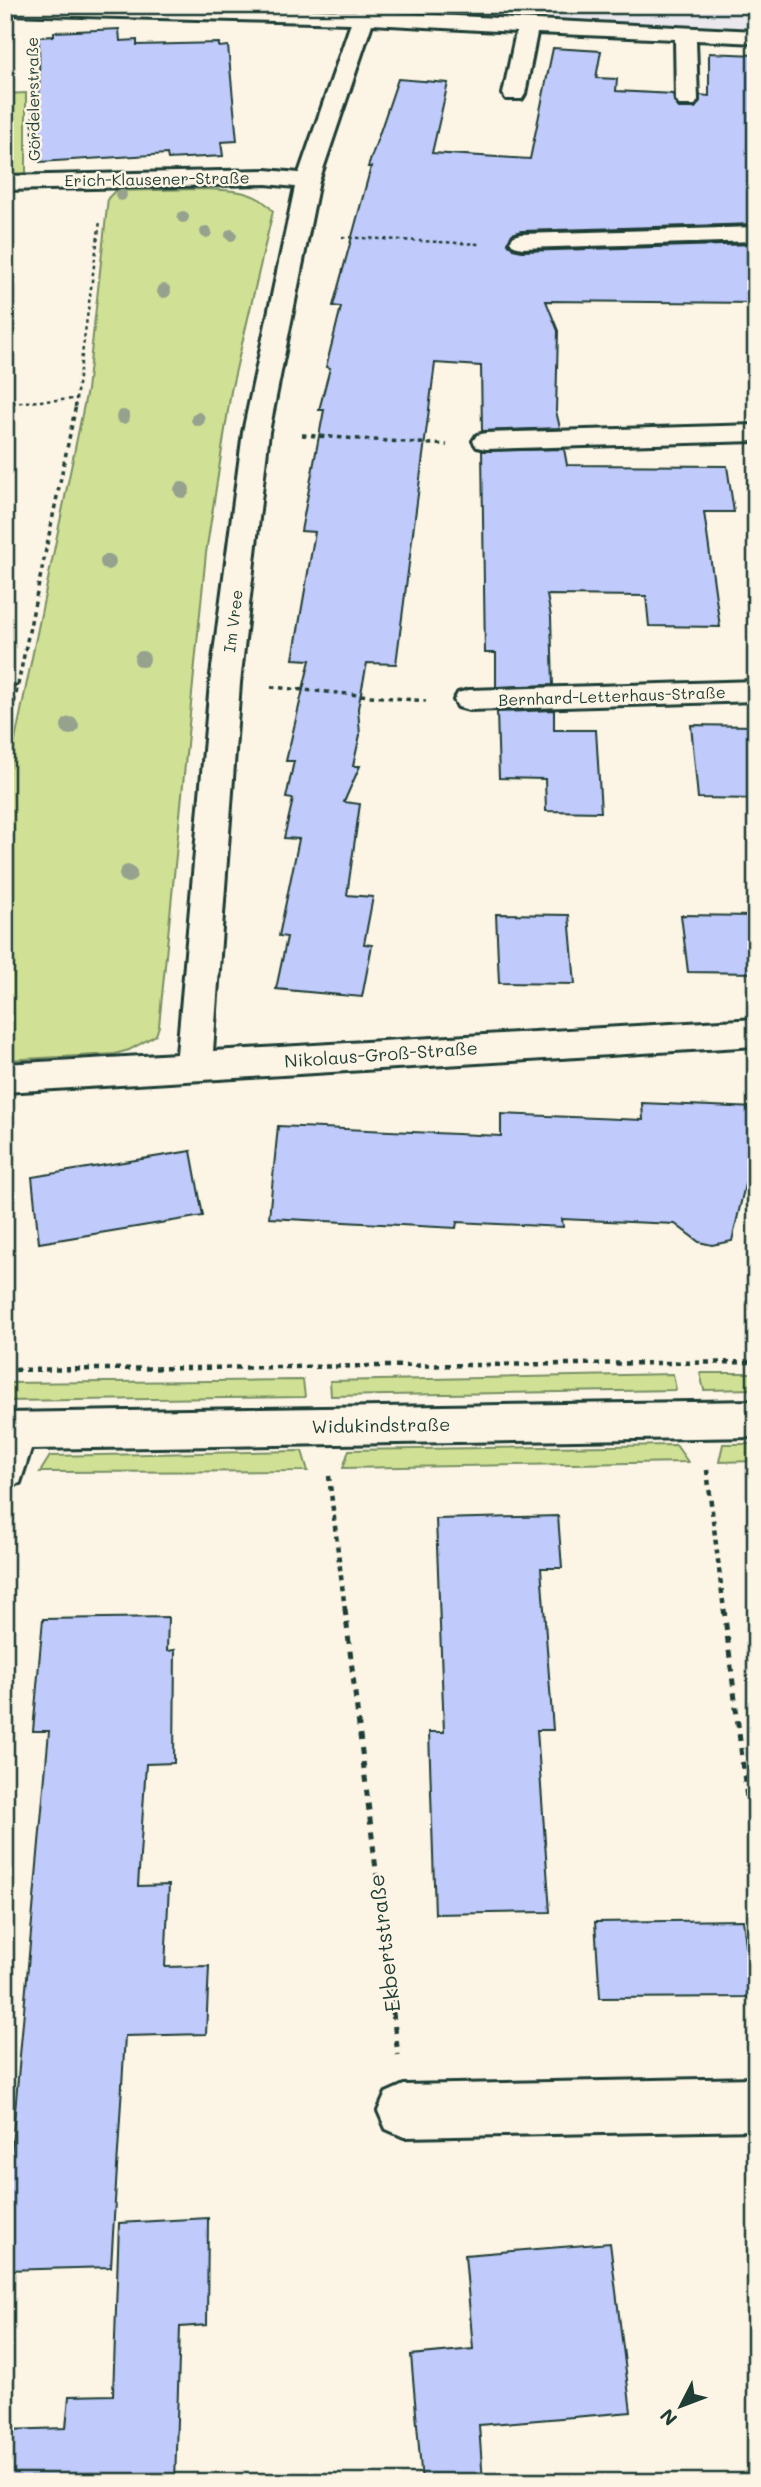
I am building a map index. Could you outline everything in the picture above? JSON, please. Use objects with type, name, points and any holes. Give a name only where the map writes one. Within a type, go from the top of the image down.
[{"type":"street","points":[[5,8],[26,6],[365,12],[527,26],[756,37]]},
{"type":"street","name":"Im Vree","points":[[194,1066],[225,683],[256,432],[308,181],[365,12]]},
{"type":"street","points":[[514,94],[527,26]]},
{"type":"street","points":[[685,34],[687,100]]},
{"type":"street","name":"Erich-Klausener-Straße","points":[[5,183],[266,177],[308,181]]},
{"type":"street","points":[[522,241],[756,234]]},
{"type":"street","points":[[486,441],[756,433]]},
{"type":"street","name":"Bernhard-Letterhaus-Straße","points":[[469,700],[756,691]]},
{"type":"street","name":"Nikolaus-Groß-Straße","points":[[9,1095],[194,1066],[756,1032]]},
{"type":"street","name":"Widukindstraße","points":[[8,1444],[323,1427],[756,1419]]},
{"type":"street","points":[[404,2110],[756,2104]]},
{"type":"path","name":"Gördelerstraße","points":[[32,43],[34,181]]},
{"type":"path","points":[[5,747],[77,399],[104,180]]},
{"type":"path","points":[[296,229],[318,236],[468,245],[522,241]]},
{"type":"path","points":[[5,403],[77,399]]},
{"type":"path","points":[[256,432],[454,446],[486,441]]},
{"type":"path","points":[[225,683],[436,701],[469,700]]},
{"type":"path","points":[[5,686],[18,685]]},
{"type":"path","points":[[5,1170],[9,1095]]},
{"type":"path","points":[[5,1370],[756,1362]]},
{"type":"path","points":[[702,1420],[756,1873]]},
{"type":"path","name":"Ekbertstraße","points":[[323,1427],[404,2110]]},
{"type":"shaded area","points":[[534,5],[756,5],[756,28],[529,19]]},
{"type":"green space","points":[[26,93],[26,174],[5,175],[5,94]]},
{"type":"green space","points":[[200,189],[249,194],[266,203],[273,211],[231,391],[206,553],[159,1026],[156,1035],[129,1050],[115,1054],[5,1060],[5,789],[87,390],[108,198],[115,191]]},
{"type":"green space","points":[[700,1373],[756,1373],[756,1389],[704,1390]]},
{"type":"green space","points":[[673,1374],[676,1390],[331,1396],[330,1381]]},
{"type":"green space","points":[[303,1380],[305,1397],[5,1401],[5,1383]]},
{"type":"green space","points":[[723,1444],[756,1444],[756,1461],[719,1462]]},
{"type":"green space","points":[[676,1445],[688,1462],[343,1468],[349,1450]]},
{"type":"green space","points":[[302,1451],[308,1471],[40,1472],[50,1456]]},
{"type":"building","points":[[119,29],[120,41],[137,40],[137,45],[219,43],[219,47],[228,46],[237,141],[221,142],[223,156],[168,159],[167,154],[40,162],[39,37],[54,36],[54,32]]},
{"type":"building","points":[[553,48],[601,51],[596,78],[617,79],[616,91],[673,94],[679,108],[695,108],[700,101],[700,95],[709,96],[709,53],[756,55],[756,224],[522,231],[512,234],[508,243],[513,249],[522,251],[756,244],[756,303],[546,301],[558,331],[556,411],[560,428],[482,431],[481,366],[435,363],[396,664],[367,663],[358,708],[360,735],[353,766],[360,766],[344,802],[360,804],[347,895],[373,897],[364,944],[372,945],[362,997],[276,989],[287,937],[279,936],[299,839],[284,838],[293,799],[286,798],[294,761],[286,761],[310,660],[293,659],[315,532],[301,531],[324,410],[319,410],[330,368],[326,367],[341,307],[333,306],[371,167],[368,167],[398,79],[448,83],[432,153],[530,159]]},
{"type":"building","points":[[564,449],[567,465],[727,466],[734,512],[704,512],[720,627],[649,626],[646,596],[547,595],[551,617],[553,685],[496,687],[496,653],[485,653],[482,451]]},
{"type":"building","points":[[554,710],[554,730],[596,730],[601,812],[546,811],[545,779],[499,778],[497,712]]},
{"type":"building","points":[[691,725],[756,726],[756,799],[698,798]]},
{"type":"building","points":[[496,914],[569,915],[575,984],[499,983]]},
{"type":"building","points":[[681,915],[756,916],[756,973],[688,972]]},
{"type":"building","points":[[642,1103],[756,1108],[756,1176],[747,1176],[732,1241],[712,1245],[699,1242],[675,1224],[562,1219],[563,1227],[457,1222],[456,1228],[269,1218],[278,1126],[501,1136],[501,1114],[643,1120]]},
{"type":"building","points":[[191,1151],[203,1216],[39,1243],[32,1177]]},
{"type":"building","points":[[558,1516],[562,1568],[541,1568],[553,1730],[537,1730],[550,1912],[435,1914],[429,1732],[444,1732],[436,1519]]},
{"type":"building","points":[[168,1617],[167,1651],[175,1650],[174,1763],[146,1764],[138,1886],[169,1885],[165,1967],[209,1966],[206,2034],[125,2036],[111,2267],[5,2270],[5,2223],[49,1731],[33,1731],[43,1619]]},
{"type":"building","points":[[743,1920],[752,1997],[600,1998],[595,1922]]},
{"type":"building","points":[[208,2218],[207,2325],[180,2327],[175,2482],[5,2482],[5,2430],[66,2428],[69,2396],[113,2395],[119,2223]]},
{"type":"building","points":[[610,2243],[631,2412],[479,2425],[483,2482],[422,2482],[411,2355],[473,2349],[465,2255]]}]
